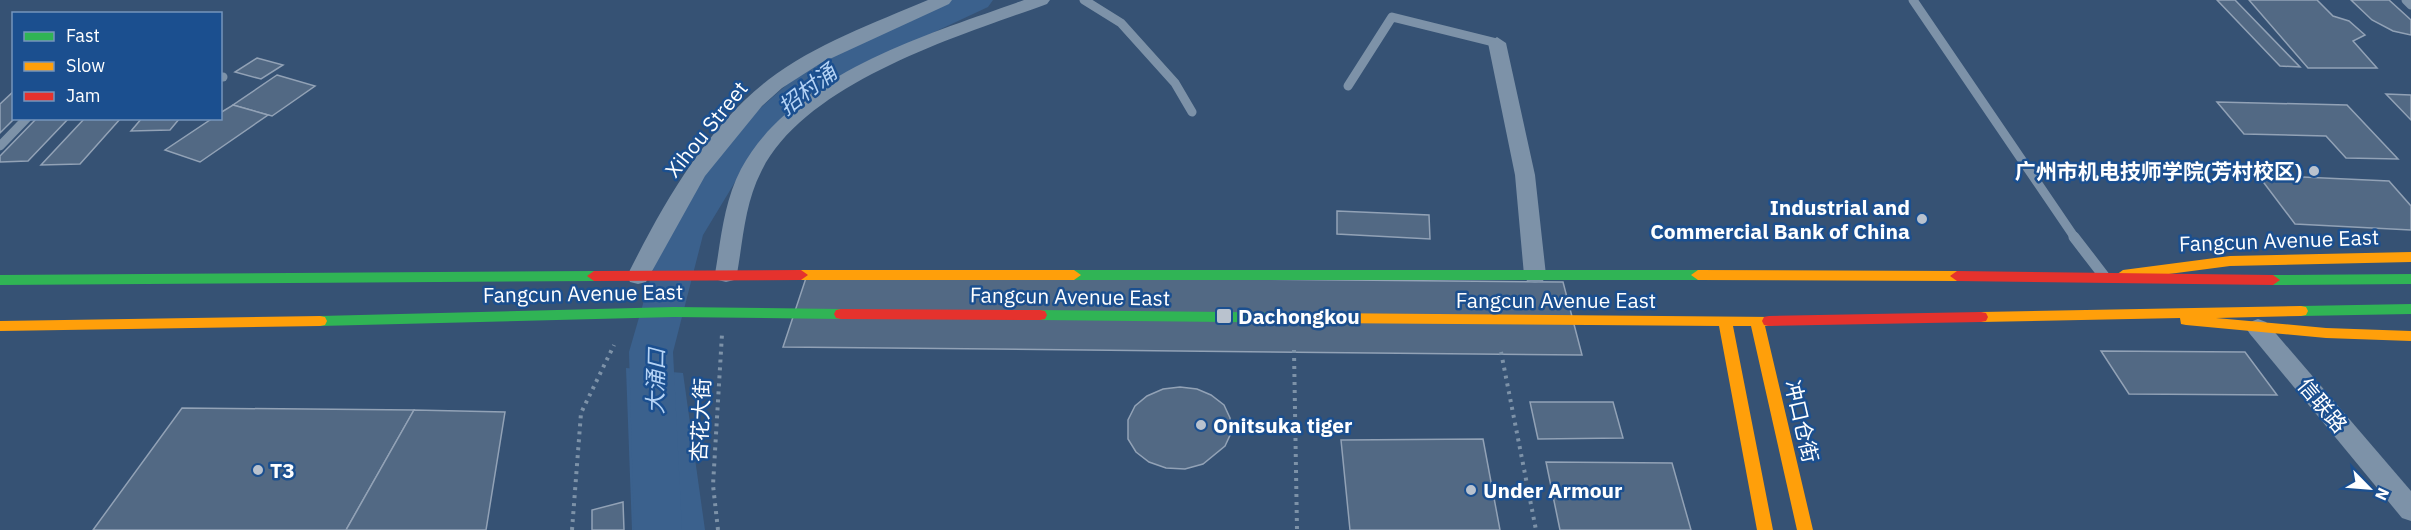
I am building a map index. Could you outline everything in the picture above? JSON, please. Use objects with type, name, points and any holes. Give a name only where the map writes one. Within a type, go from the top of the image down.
[{"type":"main road","name":"Fangcun Avenue East","points":[[2109,277],[2179,264],[2244,259],[2411,257]]},
{"type":"main road","name":"Fangcun Avenue East","points":[[0,280],[726,274],[2109,277],[2260,281],[2411,279]]},
{"type":"main road","name":"Fangcun Avenue East","points":[[0,326],[258,323],[642,312],[1758,322],[2411,309]]},
{"type":"main road","name":"Fangcun Avenue East","points":[[2140,315],[2363,337],[2411,336]]},
{"type":"main road","points":[[1725,322],[1766,530]]},
{"type":"main road","name":"冲口仓街","points":[[1758,322],[1805,530]]},
{"type":"street","name":"Xihou Street","points":[[647,275],[659,232],[688,185],[741,117],[774,85],[826,54],[943,0]]},
{"type":"street","points":[[726,274],[743,187],[762,152],[789,123],[826,94],[883,62],[931,41],[1041,0]]},
{"type":"street","points":[[1497,43],[1525,175],[1535,275]]},
{"type":"street","name":"信联路","points":[[2258,328],[2411,510]]},
{"type":"lane","points":[[1084,0],[1121,23],[1175,83],[1192,112]]},
{"type":"lane","points":[[1913,0],[2063,222],[2109,277]]},
{"type":"lane","points":[[2406,0],[2411,5]]},
{"type":"lane","points":[[1348,86],[1392,17],[1497,43]]},
{"type":"lane","points":[[0,146],[25,120]]},
{"type":"path","name":"杏花大街","points":[[718,530],[713,485],[720,349],[725,312]]},
{"type":"path","points":[[572,530],[581,413],[614,345]]},
{"type":"path","points":[[1293,350],[1297,530]]},
{"type":"path","points":[[1501,352],[1536,530]]},
{"type":"water","name":"大涌口","points":[[626,368],[683,373],[705,530],[632,530]]},
{"type":"building","points":[[2217,0],[2235,0],[2300,67],[2280,66]]},
{"type":"building","points":[[2249,0],[2317,0],[2333,16],[2349,21],[2365,35],[2353,41],[2377,68],[2308,68]]},
{"type":"building","points":[[2351,0],[2389,0],[2411,20],[2411,35],[2393,31],[2372,20]]},
{"type":"building","points":[[257,58],[283,65],[261,79],[235,72]]},
{"type":"building","points":[[277,75],[315,86],[272,116],[233,105]]},
{"type":"building","points":[[12,93],[13,120],[0,133],[0,104]]},
{"type":"building","points":[[2386,94],[2411,95],[2411,120]]},
{"type":"building","points":[[2217,102],[2347,105],[2398,159],[2346,158],[2326,136],[2244,134]]},
{"type":"building","points":[[233,105],[268,115],[200,162],[165,150],[210,120],[222,120],[222,112]]},
{"type":"building","points":[[35,120],[67,120],[28,161],[0,162],[0,156]]},
{"type":"building","points":[[83,120],[119,120],[80,164],[41,165]]},
{"type":"building","points":[[140,120],[178,120],[170,130],[131,131]]},
{"type":"building","points":[[2258,175],[2389,181],[2411,206],[2411,230],[2295,224]]},
{"type":"building","points":[[1337,211],[1429,215],[1430,239],[1337,234]]},
{"type":"building","points":[[807,275],[1563,282],[1582,355],[783,347]]},
{"type":"building","points":[[2101,351],[2245,352],[2277,395],[2129,394]]},
{"type":"building","points":[[1180,387],[1197,389],[1211,395],[1224,405],[1230,418],[1231,433],[1225,446],[1203,464],[1185,469],[1166,468],[1149,462],[1136,452],[1128,439],[1128,420],[1135,406],[1147,396],[1163,389]]},
{"type":"building","points":[[1530,402],[1613,402],[1623,438],[1538,439]]},
{"type":"building","name":"T3","points":[[182,408],[414,410],[346,530],[93,530]]},
{"type":"building","points":[[414,410],[505,412],[486,530],[346,530]]},
{"type":"building","points":[[1483,439],[1500,530],[1350,530],[1341,440]]},
{"type":"building","points":[[1546,462],[1672,463],[1691,530],[1560,530]]},
{"type":"building","points":[[623,502],[624,530],[592,530],[592,510]]},
{"type":"waterway","name":"招村涌","points":[[658,530],[651,352],[683,235],[738,147],[803,88],[841,63],[977,0]]},
{"type":"traffic: fast","points":[[1074,275],[1698,275]]},
{"type":"traffic: fast","points":[[0,280],[594,276]]},
{"type":"traffic: fast","points":[[2273,280],[2411,279]]},
{"type":"traffic: fast","points":[[2301,311],[2411,309]]},
{"type":"traffic: fast","points":[[320,321],[674,312],[841,314]]},
{"type":"traffic: fast","points":[[1040,315],[1317,318]]},
{"type":"traffic: slow","points":[[2123,275],[2230,261],[2411,257]]},
{"type":"traffic: slow","points":[[801,275],[1074,275]]},
{"type":"traffic: slow","points":[[1698,275],[1957,276]]},
{"type":"traffic: slow","points":[[1981,317],[2301,311]]},
{"type":"traffic: slow","points":[[1317,318],[1769,321]]},
{"type":"traffic: slow","points":[[2186,320],[2326,333],[2411,336]]},
{"type":"traffic: slow","points":[[0,326],[320,321]]},
{"type":"traffic: slow","points":[[1725,322],[1765,530]]},
{"type":"traffic: slow","points":[[1757,322],[1805,530]]},
{"type":"traffic: jam","points":[[594,276],[801,275]]},
{"type":"traffic: jam","points":[[1957,276],[2273,280]]},
{"type":"traffic: jam","points":[[841,314],[1040,315]]},
{"type":"traffic: jam","points":[[1769,321],[1981,317]]},
{"type":"place","name":"广州市机电技师学院(芳村校区)","points":[[2314,171]]},
{"type":"place","name":"Industrial and Commercial Bank of China","points":[[1922,219]]},
{"type":"place","name":"Dachongkou","points":[[1224,316]]},
{"type":"place","name":"Onitsuka tiger","points":[[1201,425]]},
{"type":"place","name":"T3","points":[[258,470]]},
{"type":"place","name":"Under Armour","points":[[1471,490]]}]
